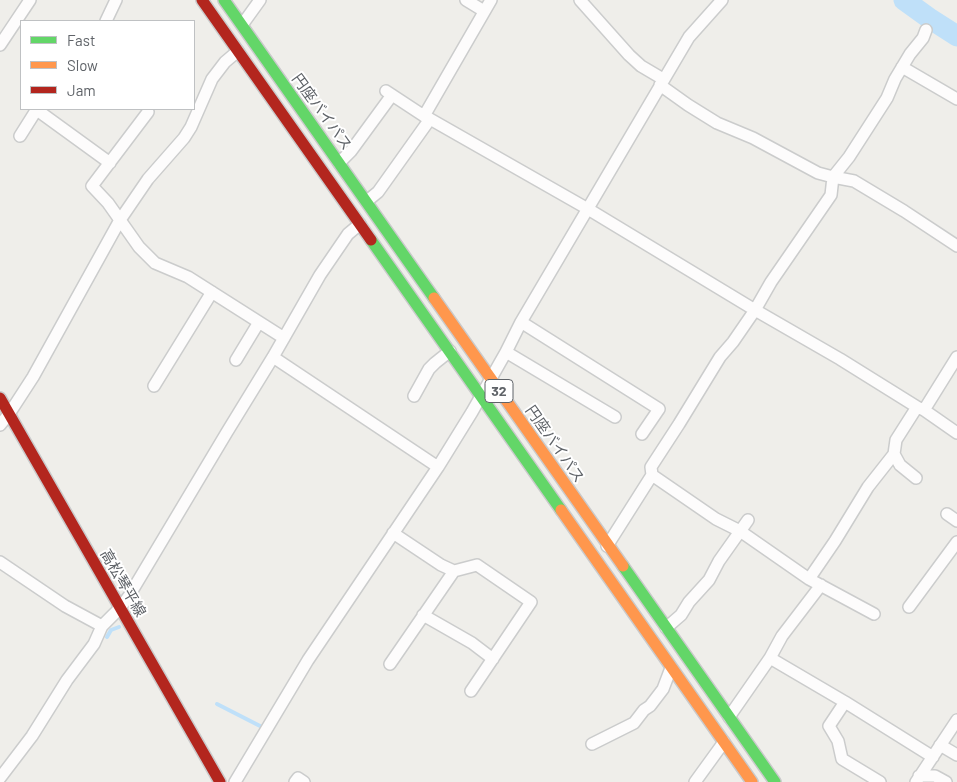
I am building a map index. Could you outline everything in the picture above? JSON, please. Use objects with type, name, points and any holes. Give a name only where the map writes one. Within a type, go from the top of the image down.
[{"type":"main road","name":"32","points":[[202,0],[450,350],[752,782]]},
{"type":"main road","name":"円座バイパス","points":[[224,0],[774,782]]},
{"type":"main road","points":[[238,51],[242,25]]},
{"type":"main road","points":[[360,224],[367,201]]},
{"type":"main road","name":"高松琴平線","points":[[0,398],[220,782]]},
{"type":"street","points":[[0,45],[30,0]]},
{"type":"street","points":[[106,20],[116,0]]},
{"type":"street","points":[[242,25],[260,0]]},
{"type":"street","points":[[466,0],[484,11]]},
{"type":"street","points":[[367,201],[378,192],[427,117],[491,0]]},
{"type":"street","points":[[580,0],[629,55],[688,105],[717,123],[753,138],[818,173],[833,178],[854,181],[957,246]]},
{"type":"street","points":[[235,782],[308,660],[438,467],[689,37],[722,0]]},
{"type":"street","points":[[607,546],[652,475],[651,467],[720,357],[733,342],[755,310],[770,282],[831,196],[833,178],[849,157],[887,98],[895,79],[910,54],[923,38],[926,30]]},
{"type":"street","points":[[0,425],[33,377],[120,220],[148,179],[184,138],[191,127],[212,79],[238,51]]},
{"type":"street","points":[[902,67],[957,99]]},
{"type":"street","points":[[339,163],[351,151],[389,93],[427,117],[588,209],[755,310],[799,334],[920,408],[957,433]]},
{"type":"street","points":[[20,136],[36,110]]},
{"type":"street","points":[[38,110],[110,163]]},
{"type":"street","points":[[149,113],[92,186],[108,203],[139,247],[155,263],[188,277],[284,338]]},
{"type":"street","points":[[0,778],[32,736],[67,680],[94,644],[102,626],[120,608],[143,575],[326,267],[348,234],[360,224]]},
{"type":"street","points":[[154,386],[212,292]]},
{"type":"street","points":[[236,360],[259,322]]},
{"type":"street","points":[[521,322],[658,409],[642,434]]},
{"type":"street","points":[[414,396],[429,369],[450,350]]},
{"type":"street","points":[[506,352],[615,418]]},
{"type":"street","points":[[273,357],[438,467]]},
{"type":"street","points":[[809,579],[868,487],[894,454],[896,440],[957,357]]},
{"type":"street","points":[[894,454],[900,465],[916,478]]},
{"type":"street","points":[[652,475],[716,519],[740,531],[809,579],[874,614]]},
{"type":"street","points":[[947,514],[957,521]]},
{"type":"street","points":[[666,628],[681,615],[689,602],[709,580],[719,561],[748,520]]},
{"type":"street","points":[[393,533],[454,571],[477,566],[531,602],[471,691]]},
{"type":"street","points":[[909,607],[957,542]]},
{"type":"street","points":[[0,562],[65,606],[102,626]]},
{"type":"street","points":[[390,664],[454,571]]},
{"type":"street","points":[[728,717],[770,658],[782,636],[821,585]]},
{"type":"street","points":[[424,615],[472,643],[493,659]]},
{"type":"street","points":[[770,658],[933,757]]},
{"type":"street","points":[[592,744],[634,723],[663,689],[671,668]]},
{"type":"street","points":[[845,702],[829,726],[838,741],[842,759],[880,782]]},
{"type":"street","points":[[918,779],[957,720]]},
{"type":"street","points":[[695,782],[724,742]]},
{"type":"street","points":[[940,745],[957,754]]},
{"type":"street","points":[[918,779],[935,776],[946,782]]},
{"type":"street","points":[[294,782],[298,778],[304,782]]},
{"type":"waterway","points":[[904,0],[957,36]]},
{"type":"waterway","points":[[107,637],[111,630],[119,627]]},
{"type":"waterway","points":[[217,704],[262,727]]},
{"type":"traffic: fast","points":[[224,0],[434,298]]},
{"type":"traffic: fast","points":[[371,240],[561,510]]},
{"type":"traffic: fast","points":[[623,566],[775,782]]},
{"type":"traffic: slow","points":[[434,298],[623,566]]},
{"type":"traffic: slow","points":[[561,510],[752,782]]},
{"type":"traffic: jam","points":[[202,0],[371,240]]},
{"type":"traffic: jam","points":[[0,398],[220,782]]}]
